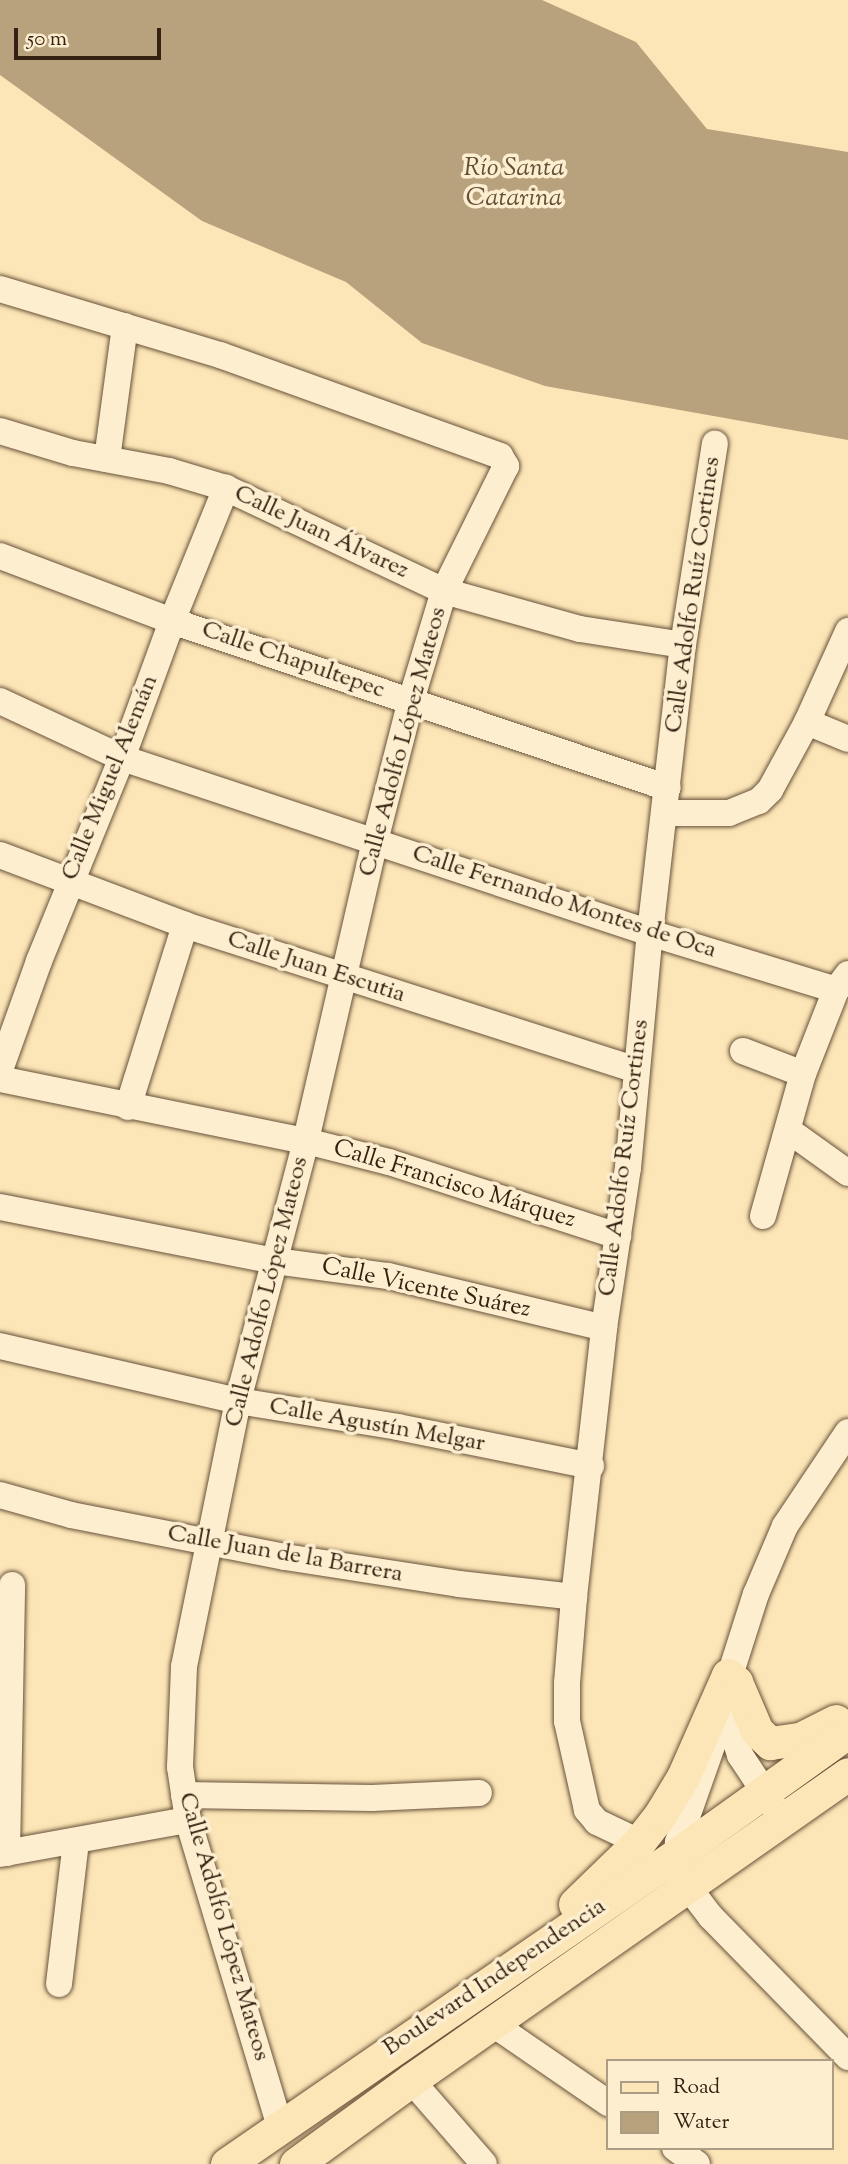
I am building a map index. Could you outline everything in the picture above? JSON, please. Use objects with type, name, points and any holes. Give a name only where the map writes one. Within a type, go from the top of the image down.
[{"type":"main road","points":[[551,1938],[569,1909],[639,1842],[683,1777],[728,1675],[736,1682],[757,1731],[770,1743],[800,1739],[848,1716]]},
{"type":"main road","name":"Boulevard Independencia","points":[[227,2164],[551,1938],[676,1855],[836,1739]]},
{"type":"main road","name":"Boulevard Independencia","points":[[296,2164],[411,2080],[847,1776]]},
{"type":"street","points":[[0,289],[125,326],[107,459]]},
{"type":"street","name":"Calle Adolfo López Mateos","points":[[125,326],[220,355],[500,456],[504,459],[506,471],[444,591],[411,701],[375,841],[306,1141],[239,1401],[184,1667],[179,1727],[186,1808],[280,2126]]},
{"type":"street","name":"Calle Juan Álvarez","points":[[0,431],[73,453],[169,471],[226,488],[444,591],[580,629],[683,645]]},
{"type":"street","name":"Calle Adolfo Ruíz Cortines","points":[[639,1842],[597,1822],[584,1801],[567,1721],[574,1597],[591,1466],[604,1328],[618,1236],[683,645],[715,444]]},
{"type":"street","name":"Calle Miguel Alemán","points":[[0,1070],[70,882],[122,758],[172,621],[226,488]]},
{"type":"street","name":"Calle Chapultepec","points":[[0,556],[172,621],[411,701],[667,800],[729,813],[759,802],[770,790],[807,722],[848,631]]},
{"type":"street","name":"Calle Fernando Montes de Oca","points":[[0,701],[122,758],[650,933],[842,982]]},
{"type":"street","points":[[807,722],[848,739]]},
{"type":"street","name":"Calle Juan Escutia","points":[[0,855],[185,925],[345,979],[636,1070]]},
{"type":"street","points":[[128,1107],[185,925]]},
{"type":"street","points":[[763,1216],[803,1074],[842,982]]},
{"type":"street","points":[[743,1051],[803,1074]]},
{"type":"street","name":"Calle Francisco Márquez","points":[[0,1079],[306,1141],[388,1162],[618,1236]]},
{"type":"street","points":[[788,1130],[848,1174]]},
{"type":"street","name":"Calle Vicente Suárez","points":[[0,1207],[275,1261],[388,1276],[604,1328]]},
{"type":"street","name":"Calle Agustín Melgar","points":[[0,1346],[239,1401],[398,1427],[591,1466]]},
{"type":"street","points":[[848,1432],[785,1525],[755,1594],[728,1675],[715,1739],[676,1855],[678,1874],[711,1917],[848,2057]]},
{"type":"street","name":"Calle Juan de la Barrera","points":[[0,1494],[71,1515],[285,1558],[458,1584],[574,1597]]},
{"type":"street","points":[[12,1585],[5,1670],[3,1854],[76,1842],[186,1808],[479,1793]]},
{"type":"street","points":[[728,1675],[733,1737],[746,1768],[783,1820]]},
{"type":"street","points":[[836,1739],[847,1776]]},
{"type":"street","points":[[59,1984],[76,1842]]},
{"type":"street","points":[[493,2024],[606,2102]]},
{"type":"street","points":[[411,2080],[484,2164]]},
{"type":"street","points":[[678,2150],[697,2164]]},
{"type":"water","name":"Río Santa Catarina","points":[[0,0],[542,0],[636,42],[707,129],[848,152],[848,440],[545,386],[422,343],[346,282],[202,221],[0,75]]}]
